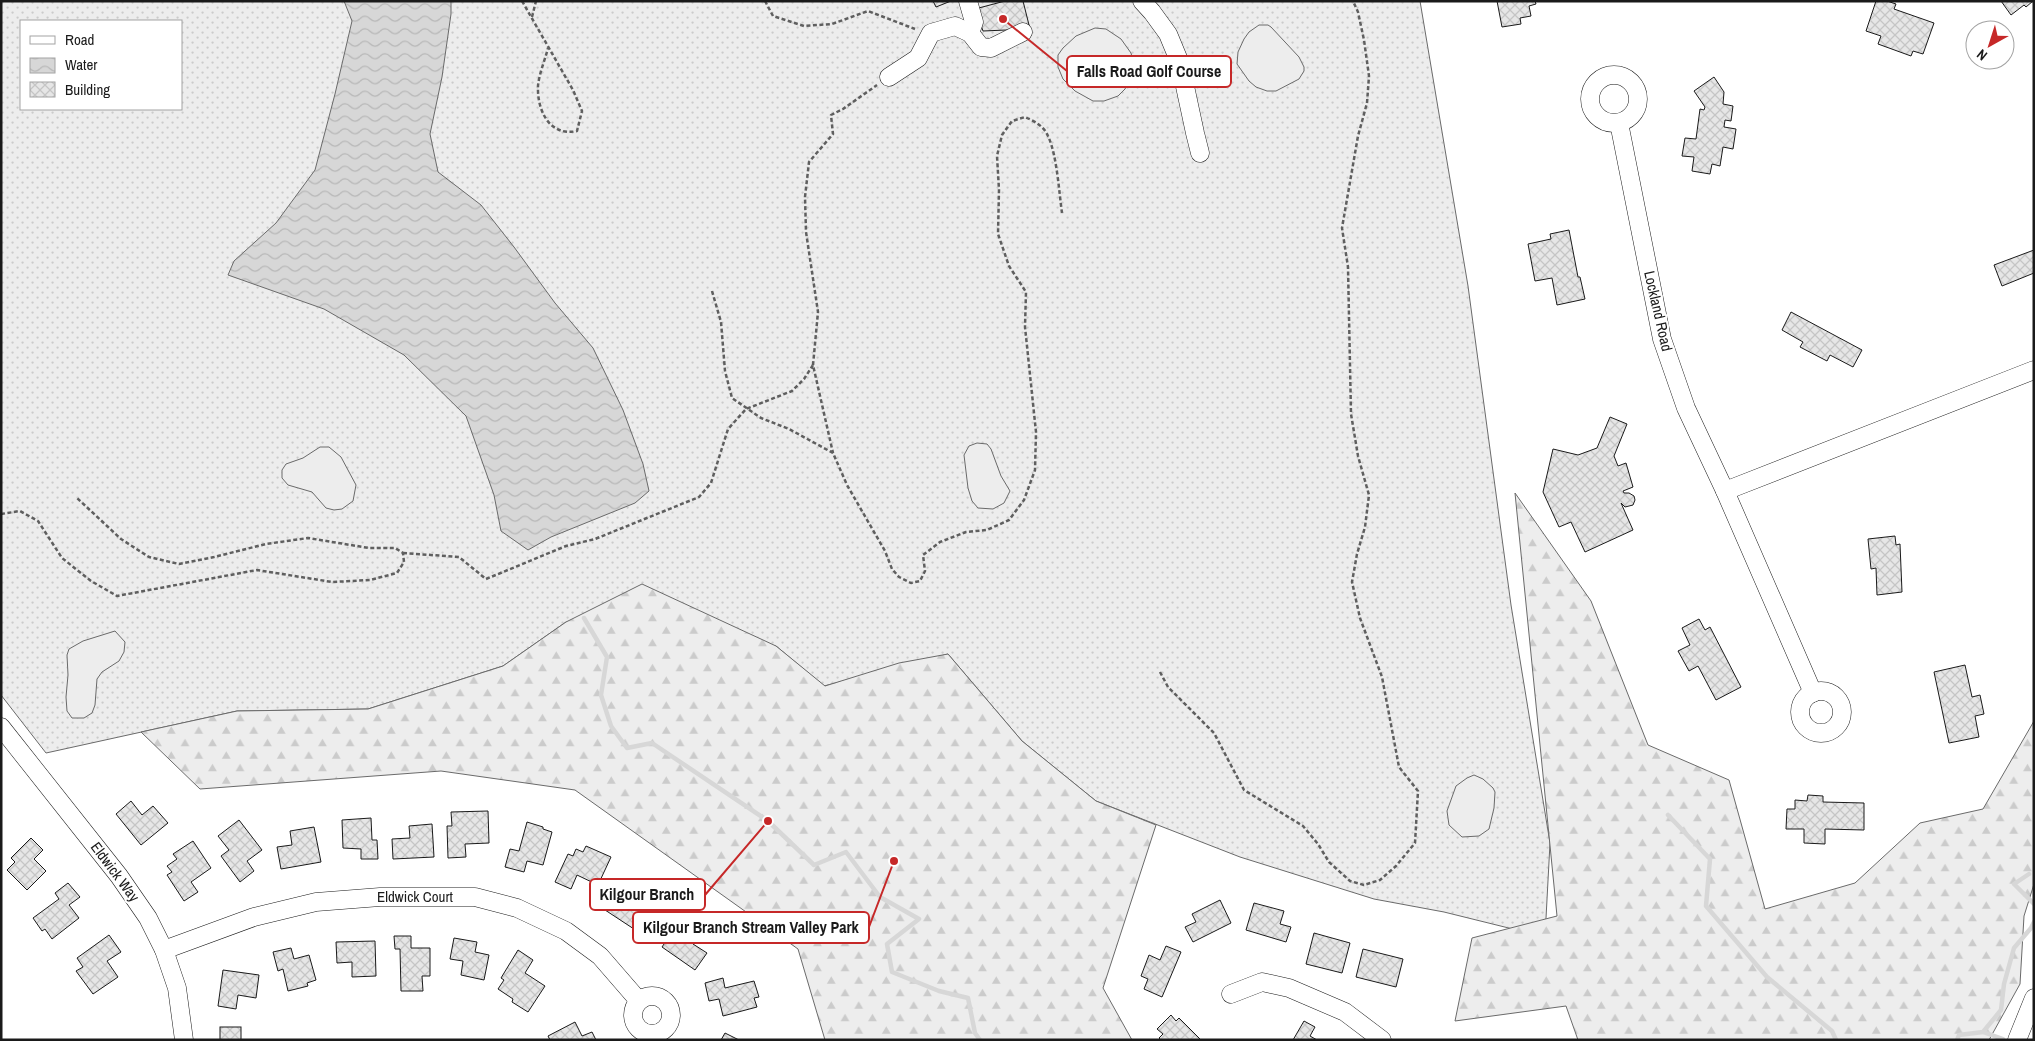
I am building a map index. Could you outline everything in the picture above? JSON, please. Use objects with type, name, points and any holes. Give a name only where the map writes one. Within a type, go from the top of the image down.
[{"type":"street","points":[[968,1],[974,22],[970,33]]},
{"type":"street","points":[[1142,1],[1168,34],[1180,63],[1200,153]]},
{"type":"street","points":[[889,77],[918,58],[931,33],[955,26],[970,33],[981,47],[991,48],[1024,32]]},
{"type":"street","name":"Lockland Road","points":[[1619,123],[1662,339],[1686,408],[1725,491],[1813,693]]},
{"type":"street","points":[[1725,491],[2034,370]]},
{"type":"street","name":"Eldwick Way","points":[[1,727],[119,876],[148,918],[164,950],[177,988],[184,1040]]},
{"type":"street","name":"Eldwick Court","points":[[164,950],[254,917],[316,902],[380,897],[474,897],[518,908],[566,931],[600,956],[639,1001]]},
{"type":"street","points":[[1231,994],[1262,982],[1290,988],[1345,1012],[1382,1040]]},
{"type":"street","points":[[2017,1040],[2034,998]]},
{"type":"path","points":[[522,1],[573,90],[582,111],[577,131],[567,133],[552,127],[542,114],[538,87],[548,48]]},
{"type":"path","points":[[532,16],[536,1]]},
{"type":"path","points":[[765,1],[773,16],[804,26],[832,24],[868,11],[907,27],[931,33]]},
{"type":"path","points":[[1160,672],[1168,687],[1214,733],[1244,790],[1303,826],[1318,844],[1329,862],[1350,881],[1364,885],[1380,880],[1396,866],[1415,843],[1418,791],[1399,767],[1382,677],[1360,618],[1352,582],[1357,554],[1365,527],[1369,495],[1358,456],[1351,414],[1348,267],[1342,228],[1355,154],[1367,103],[1369,76],[1364,40],[1358,12],[1353,1]]},
{"type":"path","points":[[889,77],[843,109],[831,115],[833,134],[809,162],[805,197],[806,232],[818,312],[813,365],[833,453],[847,486],[885,551],[892,569],[899,577],[911,583],[920,582],[925,571],[923,555],[940,542],[966,532],[987,530],[1009,520],[1024,500],[1034,470],[1036,432],[1025,327],[1026,292],[1009,266],[998,234],[999,190],[997,156],[1002,135],[1012,121],[1025,117],[1038,123],[1048,136],[1057,177],[1062,213]]},
{"type":"path","points":[[712,291],[721,322],[725,371],[732,398],[746,409],[833,453]]},
{"type":"path","points":[[77,498],[121,539],[149,557],[179,564],[266,544],[308,538],[369,548],[395,548],[403,553],[459,557],[486,579],[566,546],[595,539],[699,497],[712,483],[728,429],[746,409],[792,391],[804,379],[813,365]]},
{"type":"path","points":[[1,514],[20,511],[38,521],[62,558],[91,581],[117,596],[257,570],[332,582],[370,580],[397,573],[404,562],[403,553]]},
{"type":"green space","points":[[1,1],[1420,1],[1468,286],[1511,605],[1550,843],[1545,937],[1444,912],[1374,899],[1240,857],[1096,801],[1022,741],[948,654],[824,686],[776,646],[566,622],[503,666],[368,709],[237,711],[46,753],[1,695]]},
{"type":"green space","points":[[1515,493],[1591,601],[1648,745],[1729,780],[1765,909],[1855,883],[1920,823],[1983,809],[2034,721],[2034,884],[2024,916],[2020,984],[1989,1040],[1578,1040],[1566,1006],[1455,1021],[1472,938],[1557,916]]},
{"type":"green space","points":[[642,584],[776,646],[825,686],[899,663],[948,654],[1022,741],[1096,801],[1156,825],[1103,988],[1132,1040],[825,1040],[798,949],[575,790],[441,771],[200,789],[141,732],[237,711],[368,709],[503,666],[566,622]]},
{"type":"shaded area","points":[[1259,25],[1271,27],[1299,57],[1304,67],[1304,71],[1299,79],[1276,91],[1267,91],[1256,87],[1249,81],[1237,64],[1238,52],[1244,39],[1249,32]]},
{"type":"shaded area","points":[[1095,28],[1106,29],[1121,39],[1131,53],[1134,65],[1134,72],[1125,89],[1118,96],[1104,101],[1093,101],[1075,91],[1063,79],[1058,67],[1058,55],[1063,48],[1076,36]]},
{"type":"shaded area","points":[[977,443],[987,444],[991,449],[1001,476],[1010,491],[1004,503],[993,509],[978,508],[972,501],[968,488],[964,455],[969,446]]},
{"type":"shaded area","points":[[320,447],[329,447],[341,457],[356,485],[353,501],[342,509],[326,508],[312,492],[288,485],[282,478],[282,470],[286,464],[303,458]]},
{"type":"shaded area","points":[[115,631],[125,642],[124,652],[119,661],[102,672],[97,679],[95,705],[92,713],[84,718],[72,718],[67,711],[66,697],[67,655],[69,649],[83,641]]},
{"type":"shaded area","points":[[1474,775],[1483,779],[1493,788],[1495,792],[1494,808],[1489,829],[1479,836],[1462,837],[1449,825],[1447,811],[1456,786]]},
{"type":"water","points":[[344,1],[451,1],[451,14],[442,77],[430,134],[438,172],[481,205],[555,303],[593,348],[623,410],[643,464],[649,491],[635,503],[551,537],[528,550],[501,531],[494,495],[466,416],[404,355],[324,309],[228,275],[234,261],[276,223],[315,170],[352,21]]},
{"type":"building","points":[[933,1],[951,1],[936,7]]},
{"type":"building","points":[[1005,1],[1023,1],[1030,29],[983,31],[975,9]]},
{"type":"building","points":[[1497,1],[1535,1],[1536,4],[1529,6],[1531,16],[1520,18],[1521,24],[1502,27]]},
{"type":"building","points":[[1876,1],[1887,1],[1896,4],[1894,9],[1934,23],[1923,54],[1913,51],[1911,56],[1878,44],[1881,36],[1866,31]]},
{"type":"building","points":[[2001,1],[2033,1],[2011,15]]},
{"type":"building","points":[[1714,77],[1724,92],[1723,104],[1733,106],[1731,121],[1725,120],[1724,127],[1736,129],[1733,149],[1723,147],[1720,166],[1712,164],[1710,174],[1692,171],[1694,157],[1682,156],[1685,138],[1696,139],[1700,109],[1704,110],[1705,107],[1694,91]]},
{"type":"building","points":[[1569,230],[1578,277],[1580,277],[1585,299],[1557,305],[1552,278],[1535,281],[1528,244],[1551,239],[1550,234]]},
{"type":"building","points":[[2034,250],[2034,273],[2002,286],[1994,265]]},
{"type":"building","points":[[1791,312],[1862,350],[1853,367],[1830,355],[1827,361],[1800,347],[1803,342],[1782,330]]},
{"type":"building","points":[[1610,417],[1627,424],[1614,456],[1618,466],[1626,463],[1633,487],[1623,491],[1634,496],[1633,505],[1625,507],[1621,503],[1633,530],[1585,552],[1571,522],[1559,527],[1543,492],[1553,449],[1578,455],[1597,448]]},
{"type":"building","points":[[1895,536],[1896,545],[1900,544],[1902,592],[1877,595],[1876,568],[1871,569],[1868,539]]},
{"type":"building","points":[[1699,619],[1705,630],[1710,627],[1741,687],[1716,700],[1698,666],[1689,671],[1678,651],[1690,645],[1682,628]]},
{"type":"building","points":[[1965,665],[1972,697],[1980,695],[1984,714],[1975,716],[1979,737],[1949,743],[1934,672]]},
{"type":"building","points":[[1808,795],[1823,796],[1823,802],[1864,803],[1864,830],[1825,829],[1825,844],[1804,843],[1804,829],[1786,829],[1787,809],[1795,809],[1795,800],[1807,801]]},
{"type":"building","points":[[131,801],[142,815],[153,806],[168,823],[141,845],[116,814]]},
{"type":"building","points":[[488,811],[489,843],[465,844],[466,857],[448,858],[447,826],[452,826],[451,812]]},
{"type":"building","points":[[371,818],[372,840],[377,840],[378,859],[361,859],[361,849],[343,848],[342,820]]},
{"type":"building","points":[[239,820],[262,850],[247,861],[254,871],[240,882],[221,856],[229,850],[218,836]]},
{"type":"building","points":[[527,822],[552,832],[543,865],[527,861],[524,872],[505,867],[510,849],[519,851]]},
{"type":"building","points":[[432,824],[434,857],[393,859],[392,839],[410,838],[409,826]]},
{"type":"building","points":[[314,827],[321,862],[281,869],[277,847],[292,845],[290,831]]},
{"type":"building","points":[[31,838],[43,850],[34,859],[46,871],[27,890],[7,870],[15,862],[11,858]]},
{"type":"building","points":[[193,841],[211,868],[191,882],[198,892],[184,901],[167,875],[172,872],[167,866],[177,859],[173,854]]},
{"type":"building","points":[[586,846],[611,857],[598,885],[577,875],[571,889],[555,882],[568,854],[573,856],[576,849],[583,852]]},
{"type":"building","points":[[68,883],[80,897],[69,905],[79,918],[52,939],[45,929],[42,931],[33,918],[59,899],[55,893]]},
{"type":"building","points":[[636,889],[655,902],[637,931],[602,908],[613,891],[628,901]]},
{"type":"building","points":[[1220,900],[1231,923],[1193,942],[1185,927],[1196,922],[1192,914]]},
{"type":"building","points":[[1254,903],[1284,911],[1280,924],[1291,927],[1286,942],[1246,930]]},
{"type":"building","points":[[681,919],[701,933],[693,944],[707,953],[695,970],[662,947]]},
{"type":"building","points":[[1314,933],[1350,943],[1342,973],[1306,964]]},
{"type":"building","points":[[109,935],[121,952],[107,961],[118,977],[93,994],[76,971],[83,967],[77,958]]},
{"type":"building","points":[[394,936],[411,936],[411,948],[430,948],[430,976],[422,976],[423,991],[401,991],[400,949],[395,949]]},
{"type":"building","points":[[454,938],[477,942],[475,952],[489,955],[484,980],[461,975],[463,961],[450,959]]},
{"type":"building","points":[[375,941],[376,976],[352,977],[352,962],[337,963],[336,942]]},
{"type":"building","points":[[1166,946],[1181,952],[1162,997],[1144,989],[1148,979],[1141,976],[1149,955],[1160,960]]},
{"type":"building","points":[[291,948],[294,959],[309,955],[316,980],[307,983],[308,986],[288,991],[283,969],[278,971],[273,952]]},
{"type":"building","points":[[1363,949],[1403,959],[1396,987],[1356,977]]},
{"type":"building","points":[[518,950],[533,960],[525,973],[545,986],[528,1012],[512,1002],[513,999],[498,989],[504,980],[501,978]]},
{"type":"building","points":[[223,970],[259,975],[256,998],[238,995],[236,1009],[218,1006]]},
{"type":"building","points":[[723,978],[725,988],[754,981],[759,997],[754,998],[757,1007],[723,1016],[719,999],[709,1001],[705,983]]},
{"type":"building","points":[[1171,1015],[1176,1021],[1179,1018],[1201,1040],[1161,1040],[1159,1038],[1163,1034],[1157,1029]]},
{"type":"building","points":[[1304,1021],[1315,1027],[1310,1036],[1317,1040],[1293,1040]]},
{"type":"building","points":[[575,1022],[582,1036],[592,1032],[596,1040],[550,1040],[548,1036]]},
{"type":"building","points":[[220,1027],[241,1027],[241,1040],[220,1040]]},
{"type":"building","points":[[725,1033],[739,1040],[721,1040]]},
{"type":"waterway","points":[[584,618],[607,657],[601,695],[611,726],[627,748],[652,743],[768,821],[814,865],[846,852],[880,897],[919,919],[887,944],[892,972],[939,991],[968,998],[975,1033],[980,1040]]},
{"type":"waterway","points":[[1668,815],[1710,859],[1706,906],[1767,977],[1832,1031],[1836,1040]]},
{"type":"waterway","points":[[2029,874],[2014,884],[2034,904]]},
{"type":"waterway","points":[[1957,1040],[1959,1035],[1983,1032],[2001,1010],[2004,984],[2014,948],[2034,922]]},
{"type":"waterway","points":[[1983,1032],[2003,1039]]},
{"type":"place","name":"Falls Road Golf Course","points":[[1003,19]]},
{"type":"place","name":"Kilgour Branch","points":[[768,821]]},
{"type":"place","name":"Kilgour Branch Stream Valley Park","points":[[894,861]]}]
